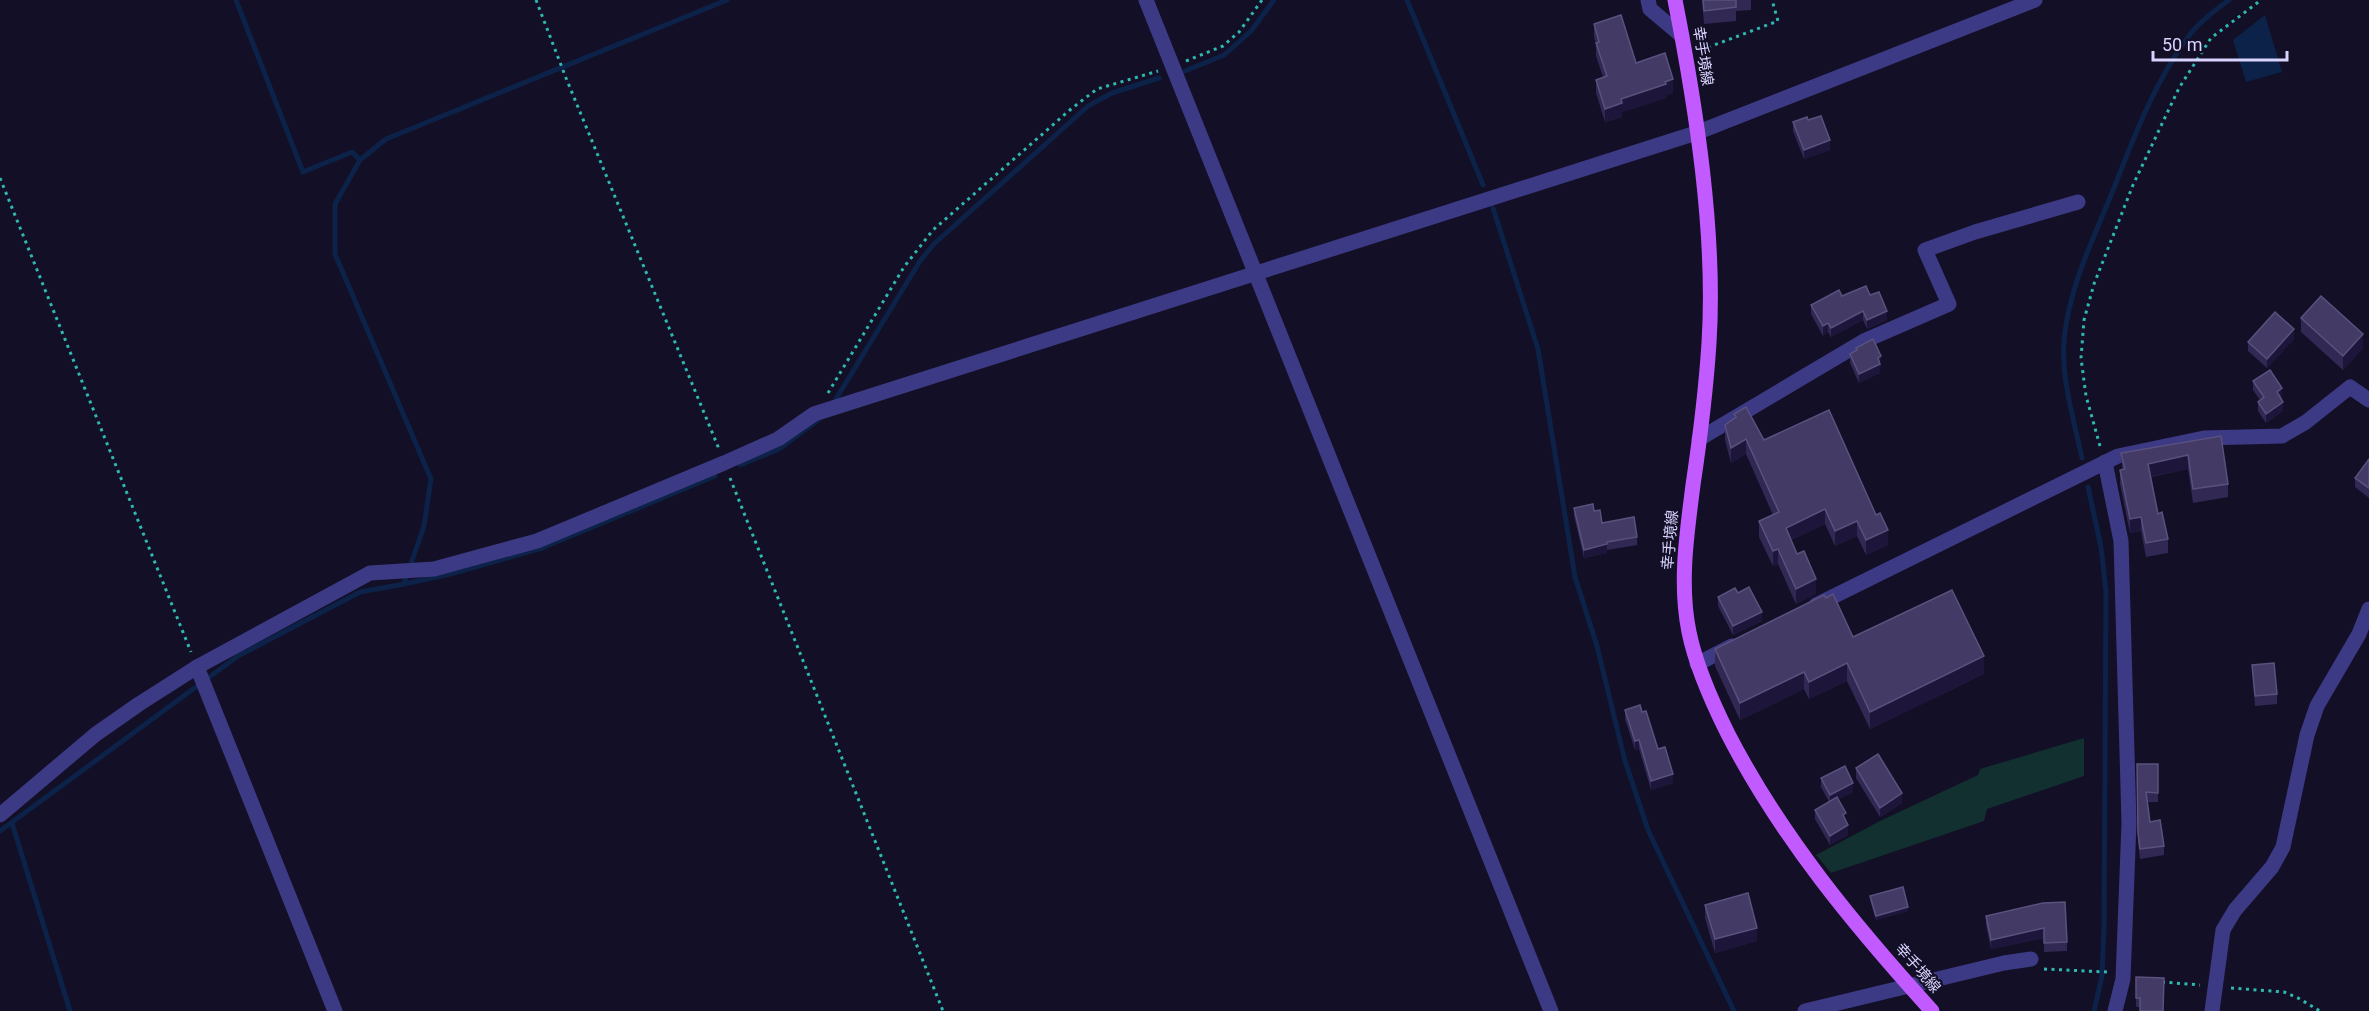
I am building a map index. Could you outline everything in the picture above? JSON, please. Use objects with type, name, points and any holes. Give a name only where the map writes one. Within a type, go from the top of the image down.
[{"type":"main road","name":"幸手境線","points":[[1675,0],[1696,133],[1709,245],[1709,342],[1700,439],[1686,546],[1685,597],[1689,631],[1697,664],[1743,763],[1797,848],[1841,905],[1932,1011]]},
{"type":"street","points":[[1146,0],[1551,1011]]},
{"type":"street","points":[[1648,0],[1650,9],[1682,36]]},
{"type":"street","points":[[0,814],[96,734],[198,668],[370,573],[434,569],[537,542],[778,439],[814,414],[1696,133],[2036,0]]},
{"type":"street","points":[[1700,439],[1864,341],[1949,304],[1925,250],[1975,232],[2078,201]]},
{"type":"street","points":[[1804,611],[2118,456],[2204,438],[2282,436],[2306,422],[2350,387],[2369,400]]},
{"type":"street","points":[[2104,462],[2121,541],[2128,823],[2123,979],[2115,1011]]},
{"type":"street","points":[[2212,1011],[2223,930],[2235,910],[2272,867],[2283,847],[2307,735],[2317,706],[2359,634],[2369,609]]},
{"type":"street","points":[[1697,664],[1751,637]]},
{"type":"street","points":[[198,668],[335,1011]]},
{"type":"street","points":[[1805,1011],[2004,963],[2031,959]]},
{"type":"path","points":[[536,0],[943,1011]]},
{"type":"path","points":[[814,414],[858,346],[904,267],[933,230],[1097,89],[1172,67],[1223,46],[1239,32],[1262,0]]},
{"type":"path","points":[[1685,56],[1778,21],[1772,0]]},
{"type":"path","points":[[2104,462],[2086,396],[2081,358],[2084,320],[2094,284],[2133,185],[2179,88],[2211,38],[2261,0]]},
{"type":"path","points":[[0,178],[198,668]]},
{"type":"path","points":[[2090,970],[2114,973]]},
{"type":"green space","points":[[2084,738],[2084,776],[1987,809],[1984,821],[1831,873],[1816,855],[1880,821],[1978,775],[1980,769]]},
{"type":"water","points":[[2265,15],[2282,72],[2246,82],[2233,40]]},
{"type":"building","points":[[1703,0],[1736,0],[1736,7],[1704,11]]},
{"type":"building","points":[[1621,15],[1636,63],[1665,53],[1673,79],[1665,82],[1666,84],[1621,99],[1622,103],[1605,109],[1596,80],[1607,76],[1596,43],[1599,42],[1594,24]]},
{"type":"building","points":[[1821,116],[1830,140],[1804,150],[1793,122],[1807,117],[1808,120]]},
{"type":"building","points":[[1866,286],[1870,295],[1879,292],[1887,311],[1867,320],[1863,311],[1831,328],[1828,323],[1823,326],[1811,305],[1839,290],[1842,296]]},
{"type":"building","points":[[2321,296],[2363,334],[2343,356],[2301,318]]},
{"type":"building","points":[[2275,312],[2294,329],[2267,359],[2248,342]]},
{"type":"building","points":[[1873,339],[1881,356],[1878,358],[1880,364],[1859,374],[1850,354]]},
{"type":"building","points":[[2270,370],[2282,388],[2277,392],[2283,402],[2266,414],[2258,402],[2264,397],[2253,381]]},
{"type":"building","points":[[1746,407],[1764,440],[1829,410],[1876,515],[1880,513],[1888,530],[1866,540],[1857,521],[1835,531],[1825,509],[1786,528],[1797,554],[1804,551],[1816,579],[1796,589],[1778,549],[1773,551],[1759,521],[1779,512],[1746,439],[1731,448],[1725,425],[1736,417],[1734,414]]},
{"type":"building","points":[[2221,436],[2228,484],[2193,489],[2188,455],[2148,464],[2158,514],[2162,512],[2168,539],[2146,543],[2141,517],[2130,519],[2120,470],[2125,469],[2121,453]]},
{"type":"building","points":[[2369,459],[2369,488],[2355,478]]},
{"type":"building","points":[[1593,504],[1594,511],[1600,510],[1602,523],[1634,517],[1637,537],[1607,542],[1607,544],[1584,550],[1574,508]]},
{"type":"building","points":[[1749,587],[1762,612],[1733,626],[1718,597],[1735,588],[1738,593]]},
{"type":"building","points":[[1952,590],[1984,656],[1870,712],[1847,663],[1809,682],[1804,672],[1740,703],[1715,649],[1824,595],[1826,598],[1833,594],[1853,637]]},
{"type":"building","points":[[2274,663],[2277,694],[2255,696],[2252,665]]},
{"type":"building","points":[[1640,705],[1642,712],[1646,711],[1658,749],[1665,747],[1673,774],[1651,781],[1639,740],[1635,741],[1625,710]]},
{"type":"building","points":[[1878,754],[1902,793],[1880,808],[1856,768]]},
{"type":"building","points":[[2137,764],[2158,764],[2158,793],[2146,792],[2150,822],[2160,820],[2164,846],[2140,849]]},
{"type":"building","points":[[1845,766],[1853,783],[1830,795],[1821,778]]},
{"type":"building","points":[[1837,797],[1846,813],[1843,815],[1848,825],[1830,836],[1815,810]]},
{"type":"building","points":[[1903,887],[1908,907],[1876,916],[1870,896]]},
{"type":"building","points":[[1748,893],[1757,928],[1715,939],[1705,905]]},
{"type":"building","points":[[2065,902],[2067,942],[2044,943],[2044,928],[1991,940],[1986,916],[2043,903]]},
{"type":"building","points":[[2136,977],[2164,978],[2163,1011],[2140,1011],[2140,998],[2136,998]]},
{"type":"waterway","points":[[236,0],[303,172],[352,152],[360,160]]},
{"type":"waterway","points":[[0,831],[238,656],[360,592],[404,584],[424,526],[431,479],[335,254],[335,204],[360,160],[386,139],[727,0]]},
{"type":"waterway","points":[[1185,71],[1224,55],[1251,31],[1274,0]]},
{"type":"waterway","points":[[1407,0],[1483,185]]},
{"type":"waterway","points":[[2082,458],[2064,370],[2064,340],[2076,283],[2136,132],[2165,73],[2192,32],[2229,0]]},
{"type":"waterway","points":[[836,399],[920,261],[934,244],[1088,106],[1112,93],[1159,78]]},
{"type":"waterway","points":[[1493,208],[1538,349],[1575,577],[1597,646],[1625,761],[1648,830],[1734,1011]]},
{"type":"waterway","points":[[740,465],[779,449],[818,420]]},
{"type":"waterway","points":[[404,584],[450,574],[542,548],[715,476]]},
{"type":"waterway","points":[[2088,487],[2101,547],[2106,591],[2104,928],[2102,976],[2094,1011]]},
{"type":"waterway","points":[[12,823],[70,1011]]}]
